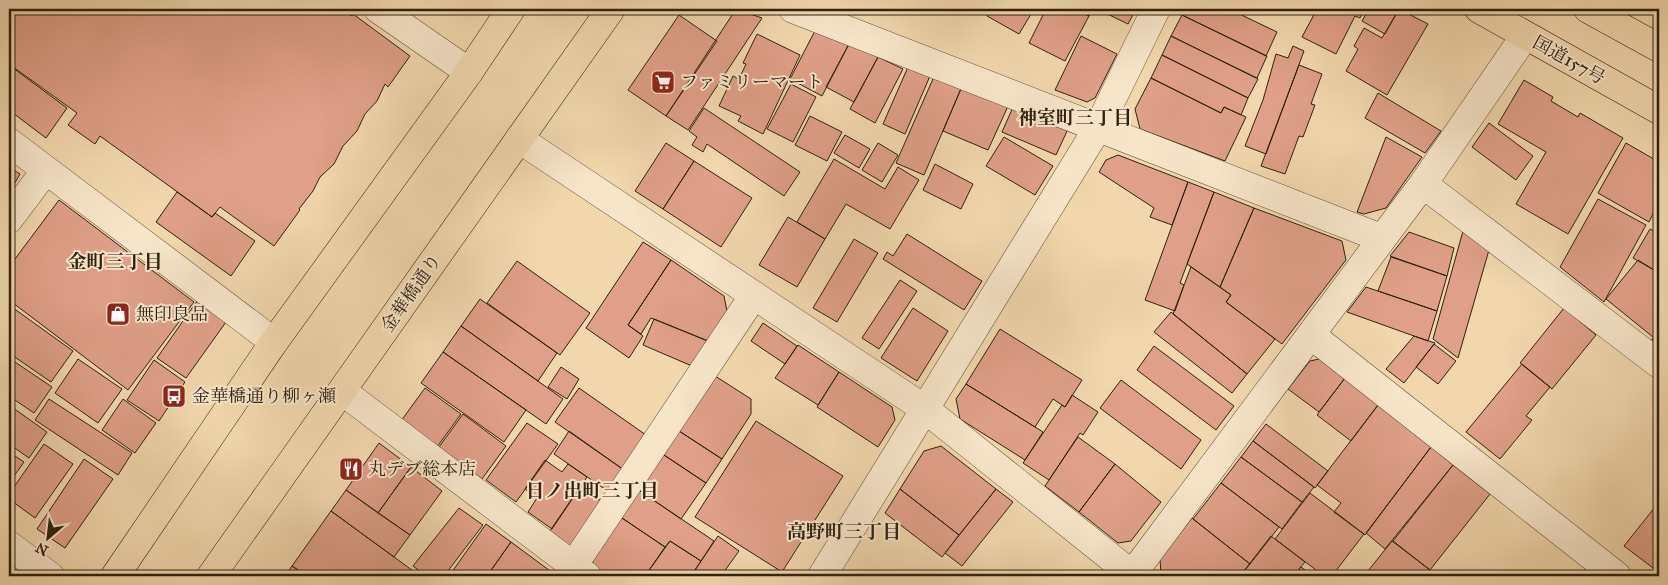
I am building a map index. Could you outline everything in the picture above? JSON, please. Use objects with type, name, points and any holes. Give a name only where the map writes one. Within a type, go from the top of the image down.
[{"type":"main road","points":[[115,576],[274,342],[511,9]]},
{"type":"main road","name":"金華橋通り","points":[[212,576],[611,9]]},
{"type":"main road","name":"国道157号","points":[[1479,9],[1659,110]]},
{"type":"main road","points":[[1588,9],[1659,48]]},
{"type":"street","points":[[378,9],[468,72]]},
{"type":"street","points":[[793,9],[1099,126],[1381,238]]},
{"type":"street","points":[[822,576],[1099,126],[1156,9]]},
{"type":"street","points":[[519,139],[925,409],[1132,576],[1381,238],[1423,184],[1520,43],[1519,32]]},
{"type":"street","points":[[9,142],[274,342]]},
{"type":"street","points":[[9,219],[46,170]]},
{"type":"street","points":[[1423,184],[1659,364]]},
{"type":"street","points":[[342,391],[580,571],[754,294]]},
{"type":"street","points":[[1311,335],[1617,576]]},
{"type":"street","points":[[9,545],[50,576]]},
{"type":"building","points":[[9,9],[341,9],[352,16],[353,14],[410,56],[388,87],[385,84],[377,101],[365,114],[357,131],[343,146],[334,164],[320,177],[313,191],[274,246],[220,207],[212,217],[100,136],[95,144],[68,125],[77,113],[9,64]]},
{"type":"building","points":[[736,9],[762,18],[688,130],[666,116]]},
{"type":"building","points":[[978,9],[991,9],[988,15]]},
{"type":"building","points":[[991,9],[1034,9],[1019,34],[987,16]]},
{"type":"building","points":[[1046,9],[1075,9],[1089,16],[1065,61],[1029,43]]},
{"type":"building","points":[[1075,9],[1093,9],[1089,16]]},
{"type":"building","points":[[1097,9],[1136,9],[1128,24]]},
{"type":"building","points":[[1184,9],[1229,9],[1277,32],[1266,56],[1182,15]]},
{"type":"building","points":[[1317,9],[1365,9],[1360,18],[1355,16],[1336,54],[1302,37]]},
{"type":"building","points":[[1369,9],[1399,9],[1385,34],[1362,21]]},
{"type":"building","points":[[1399,9],[1428,24],[1387,95],[1346,71],[1358,49],[1354,46],[1364,28],[1382,38]]},
{"type":"building","points":[[1657,9],[1659,9],[1659,17],[1654,15]]},
{"type":"building","points":[[679,15],[717,41],[666,116],[628,90]]},
{"type":"building","points":[[1182,15],[1267,56],[1257,78],[1171,36]]},
{"type":"building","points":[[818,25],[850,42],[822,96],[790,79]]},
{"type":"building","points":[[757,34],[800,55],[763,134],[738,121],[741,116],[719,106],[733,76],[739,79],[746,64],[743,63]]},
{"type":"building","points":[[1081,36],[1117,54],[1095,98],[1087,102],[1055,90]]},
{"type":"building","points":[[1171,36],[1258,79],[1248,98],[1162,55]]},
{"type":"building","points":[[850,42],[878,57],[854,102],[826,87]]},
{"type":"building","points":[[1293,46],[1304,51],[1266,154],[1245,146],[1263,100],[1276,54],[1288,58]]},
{"type":"building","points":[[1162,55],[1248,98],[1241,115],[1224,107],[1221,113],[1151,78]]},
{"type":"building","points":[[878,57],[903,69],[875,123],[850,109]]},
{"type":"building","points":[[9,65],[67,108],[46,138],[9,110]]},
{"type":"building","points":[[1299,65],[1322,74],[1311,104],[1315,105],[1303,137],[1299,136],[1285,174],[1261,166]]},
{"type":"building","points":[[908,67],[930,76],[905,134],[883,124]]},
{"type":"building","points":[[936,72],[963,84],[924,175],[896,163]]},
{"type":"building","points":[[1151,78],[1221,113],[1224,107],[1246,117],[1225,161],[1140,129],[1135,109]]},
{"type":"building","points":[[1524,80],[1553,97],[1551,101],[1578,117],[1580,113],[1623,138],[1568,234],[1516,204],[1546,152],[1498,124]]},
{"type":"building","points":[[791,84],[816,97],[793,142],[767,129]]},
{"type":"building","points":[[963,84],[1009,104],[988,150],[943,131]]},
{"type":"building","points":[[1378,93],[1441,131],[1425,153],[1365,118]]},
{"type":"building","points":[[1014,105],[1068,129],[1056,155],[1002,132]]},
{"type":"building","points":[[704,108],[800,172],[784,196],[707,144],[703,152],[692,145],[697,137],[689,131]]},
{"type":"building","points":[[810,116],[842,132],[827,161],[795,145]]},
{"type":"building","points":[[1489,123],[1533,156],[1516,180],[1472,147]]},
{"type":"building","points":[[845,135],[870,149],[859,168],[834,153]]},
{"type":"building","points":[[1004,137],[1053,166],[1035,195],[986,166]]},
{"type":"building","points":[[1386,137],[1422,157],[1386,208],[1364,214],[1357,212]]},
{"type":"building","points":[[666,143],[694,161],[663,209],[635,191]]},
{"type":"building","points":[[878,143],[898,155],[882,182],[862,170]]},
{"type":"building","points":[[1626,143],[1659,162],[1659,202],[1649,222],[1598,193]]},
{"type":"building","points":[[1118,155],[1188,182],[1172,225],[1150,217],[1154,208],[1099,172],[1106,160]]},
{"type":"building","points":[[834,159],[885,189],[898,167],[919,180],[890,229],[846,204],[825,239],[797,222]]},
{"type":"building","points":[[694,161],[752,198],[721,247],[663,209]]},
{"type":"building","points":[[935,164],[973,184],[961,209],[923,190]]},
{"type":"building","points":[[9,167],[20,174],[9,193]]},
{"type":"building","points":[[1188,182],[1214,192],[1180,283],[1184,285],[1175,311],[1145,300]]},
{"type":"building","points":[[177,192],[212,217],[215,213],[255,241],[231,276],[156,222]]},
{"type":"building","points":[[1214,192],[1254,208],[1220,287],[1187,264]]},
{"type":"building","points":[[1598,199],[1646,225],[1604,302],[1560,267]]},
{"type":"building","points":[[59,200],[194,302],[128,390],[9,300],[9,267]]},
{"type":"building","points":[[1659,203],[1659,216],[1653,213]]},
{"type":"building","points":[[1254,208],[1342,241],[1346,260],[1282,344],[1226,302],[1231,295],[1220,287]]},
{"type":"building","points":[[788,217],[825,239],[797,287],[759,265]]},
{"type":"building","points":[[1650,229],[1659,234],[1659,273],[1633,258]]},
{"type":"building","points":[[1463,231],[1489,250],[1458,358],[1433,339]]},
{"type":"building","points":[[1409,232],[1454,248],[1447,276],[1390,256]]},
{"type":"building","points":[[907,234],[982,281],[964,310],[883,259],[887,252],[893,256]]},
{"type":"building","points":[[854,239],[878,253],[837,322],[813,308]]},
{"type":"building","points":[[643,242],[671,260],[628,325],[643,336],[629,358],[586,328]]},
{"type":"building","points":[[1391,257],[1447,276],[1437,311],[1378,291]]},
{"type":"building","points":[[671,260],[724,296],[727,311],[708,341],[651,318],[641,334],[628,325]]},
{"type":"building","points":[[1638,260],[1659,273],[1659,330],[1653,337],[1606,299]]},
{"type":"building","points":[[517,261],[590,313],[560,355],[487,303]]},
{"type":"building","points":[[1191,267],[1231,295],[1226,302],[1275,339],[1247,374],[1173,314]]},
{"type":"building","points":[[900,280],[917,291],[879,349],[862,338]]},
{"type":"building","points":[[1366,287],[1437,311],[1428,341],[1347,312]]},
{"type":"building","points":[[480,299],[557,353],[538,381],[461,326]]},
{"type":"building","points":[[197,301],[226,322],[186,378],[157,358]]},
{"type":"building","points":[[9,305],[73,351],[51,382],[9,353]]},
{"type":"building","points":[[913,308],[948,331],[917,381],[881,358]]},
{"type":"building","points":[[1564,308],[1596,335],[1552,389],[1520,363]]},
{"type":"building","points":[[1171,312],[1247,374],[1232,393],[1154,332]]},
{"type":"building","points":[[654,319],[708,341],[692,366],[643,345]]},
{"type":"building","points":[[763,323],[797,346],[785,364],[751,341]]},
{"type":"building","points":[[461,326],[563,399],[546,424],[443,352]]},
{"type":"building","points":[[1000,329],[1082,380],[1065,407],[1053,399],[1035,427],[966,384]]},
{"type":"building","points":[[1659,330],[1659,349],[1650,342]]},
{"type":"building","points":[[1414,336],[1435,343],[1404,383],[1386,369]]},
{"type":"building","points":[[1434,344],[1456,361],[1438,384],[1416,367]]},
{"type":"building","points":[[798,345],[839,372],[818,405],[775,378]]},
{"type":"building","points":[[1154,346],[1234,406],[1216,430],[1137,370]]},
{"type":"building","points":[[443,352],[526,410],[504,442],[421,383]]},
{"type":"building","points":[[9,358],[52,387],[34,413],[9,396]]},
{"type":"building","points":[[78,359],[122,389],[98,423],[55,393]]},
{"type":"building","points":[[1319,359],[1345,378],[1319,412],[1288,389],[1310,361]]},
{"type":"building","points":[[154,360],[185,382],[159,421],[127,400]]},
{"type":"building","points":[[1522,364],[1550,387],[1526,416],[1532,420],[1500,459],[1466,432]]},
{"type":"building","points":[[561,367],[579,379],[567,399],[548,387]]},
{"type":"building","points":[[839,372],[892,407],[895,420],[878,447],[817,407]]},
{"type":"building","points":[[712,374],[751,399],[751,414],[722,459],[676,429]]},
{"type":"building","points":[[1345,378],[1378,405],[1351,441],[1317,415]]},
{"type":"building","points":[[1121,380],[1201,440],[1181,469],[1100,408]]},
{"type":"building","points":[[966,384],[1043,432],[1025,460],[960,419],[956,399]]},
{"type":"building","points":[[425,388],[461,414],[437,447],[401,421]]},
{"type":"building","points":[[579,388],[646,435],[624,470],[555,422]]},
{"type":"building","points":[[1072,395],[1098,412],[1083,435],[1080,433],[1049,480],[1023,463],[1062,405],[1065,407]]},
{"type":"building","points":[[49,399],[132,453],[118,475],[35,420]]},
{"type":"building","points":[[123,399],[156,423],[135,453],[102,430]]},
{"type":"building","points":[[9,405],[47,432],[29,458],[9,444]]},
{"type":"building","points":[[1378,405],[1431,447],[1365,535],[1334,512],[1341,503],[1317,485]]},
{"type":"building","points":[[463,414],[506,446],[482,479],[439,447]]},
{"type":"building","points":[[756,421],[843,476],[782,572],[695,517]]},
{"type":"building","points":[[527,423],[558,444],[516,502],[486,480]]},
{"type":"building","points":[[1266,424],[1328,471],[1315,488],[1253,441]]},
{"type":"building","points":[[676,429],[722,459],[706,483],[661,453]]},
{"type":"building","points":[[569,431],[624,470],[609,492],[554,454]]},
{"type":"building","points":[[1078,437],[1115,464],[1079,512],[1045,486]]},
{"type":"building","points":[[1253,441],[1314,487],[1302,502],[1241,457]]},
{"type":"building","points":[[379,443],[411,467],[378,513],[346,490]]},
{"type":"building","points":[[44,444],[73,464],[35,518],[9,499],[9,494]]},
{"type":"building","points":[[941,446],[996,489],[959,535],[900,489],[924,451]]},
{"type":"building","points":[[1431,447],[1453,465],[1385,549],[1366,533]]},
{"type":"building","points":[[9,452],[24,462],[9,483]]},
{"type":"building","points":[[661,453],[706,483],[681,519],[637,489]]},
{"type":"building","points":[[1241,457],[1302,502],[1282,529],[1221,483]]},
{"type":"building","points":[[84,459],[113,479],[65,548],[37,529]]},
{"type":"building","points":[[545,460],[562,472],[568,464],[587,477],[552,529],[528,512],[537,498],[525,489]]},
{"type":"building","points":[[1115,464],[1161,502],[1131,541],[1118,543],[1079,512]]},
{"type":"building","points":[[1453,465],[1490,494],[1430,570],[1393,541]]},
{"type":"building","points":[[411,467],[442,491],[410,535],[378,513]]},
{"type":"building","points":[[1221,483],[1279,527],[1250,564],[1193,519]]},
{"type":"building","points":[[580,487],[603,502],[574,545],[563,548],[547,535]]},
{"type":"building","points":[[637,489],[714,541],[701,561],[670,541],[665,547],[619,516]]},
{"type":"building","points":[[900,489],[959,535],[942,557],[885,513]]},
{"type":"building","points":[[996,489],[1013,502],[962,566],[945,553]]},
{"type":"building","points":[[346,490],[410,535],[394,557],[331,511]]},
{"type":"building","points":[[1310,493],[1364,534],[1332,576],[1324,576],[1275,539]]},
{"type":"building","points":[[1659,502],[1659,560],[1653,568],[1624,546]]},
{"type":"building","points":[[459,508],[483,525],[444,576],[426,576],[413,566]]},
{"type":"building","points":[[331,511],[420,576],[307,576],[292,566]]},
{"type":"building","points":[[619,516],[665,547],[645,576],[602,576],[593,569],[593,557]]},
{"type":"building","points":[[1192,518],[1250,564],[1240,576],[1161,575],[1160,559]]},
{"type":"building","points":[[486,524],[511,542],[487,576],[449,576]]},
{"type":"building","points":[[718,536],[739,551],[721,576],[691,576]]},
{"type":"building","points":[[1271,536],[1305,562],[1293,576],[1240,576]]},
{"type":"building","points":[[670,541],[701,561],[691,576],[645,576]]},
{"type":"building","points":[[1392,541],[1430,570],[1425,576],[1364,576]]},
{"type":"building","points":[[511,542],[557,576],[487,576]]},
{"type":"building","points":[[292,566],[307,576],[285,576]]},
{"type":"building","points":[[1301,567],[1313,576],[1293,576]]},
{"type":"place","name":"ファミリーマート","points":[[663,82]]},
{"type":"place","name":"無印良品","points":[[118,314]]},
{"type":"place","name":"金華橋通り柳ヶ瀬","points":[[174,396]]},
{"type":"place","name":"丸デブ総本店","points":[[351,469]]},
{"type":"district","name":"神室町三丁目","points":[[1075,117]]},
{"type":"district","name":"金町三丁目","points":[[115,261]]},
{"type":"district","name":"日ノ出町三丁目","points":[[592,490]]},
{"type":"district","name":"高野町三丁目","points":[[844,531]]}]
